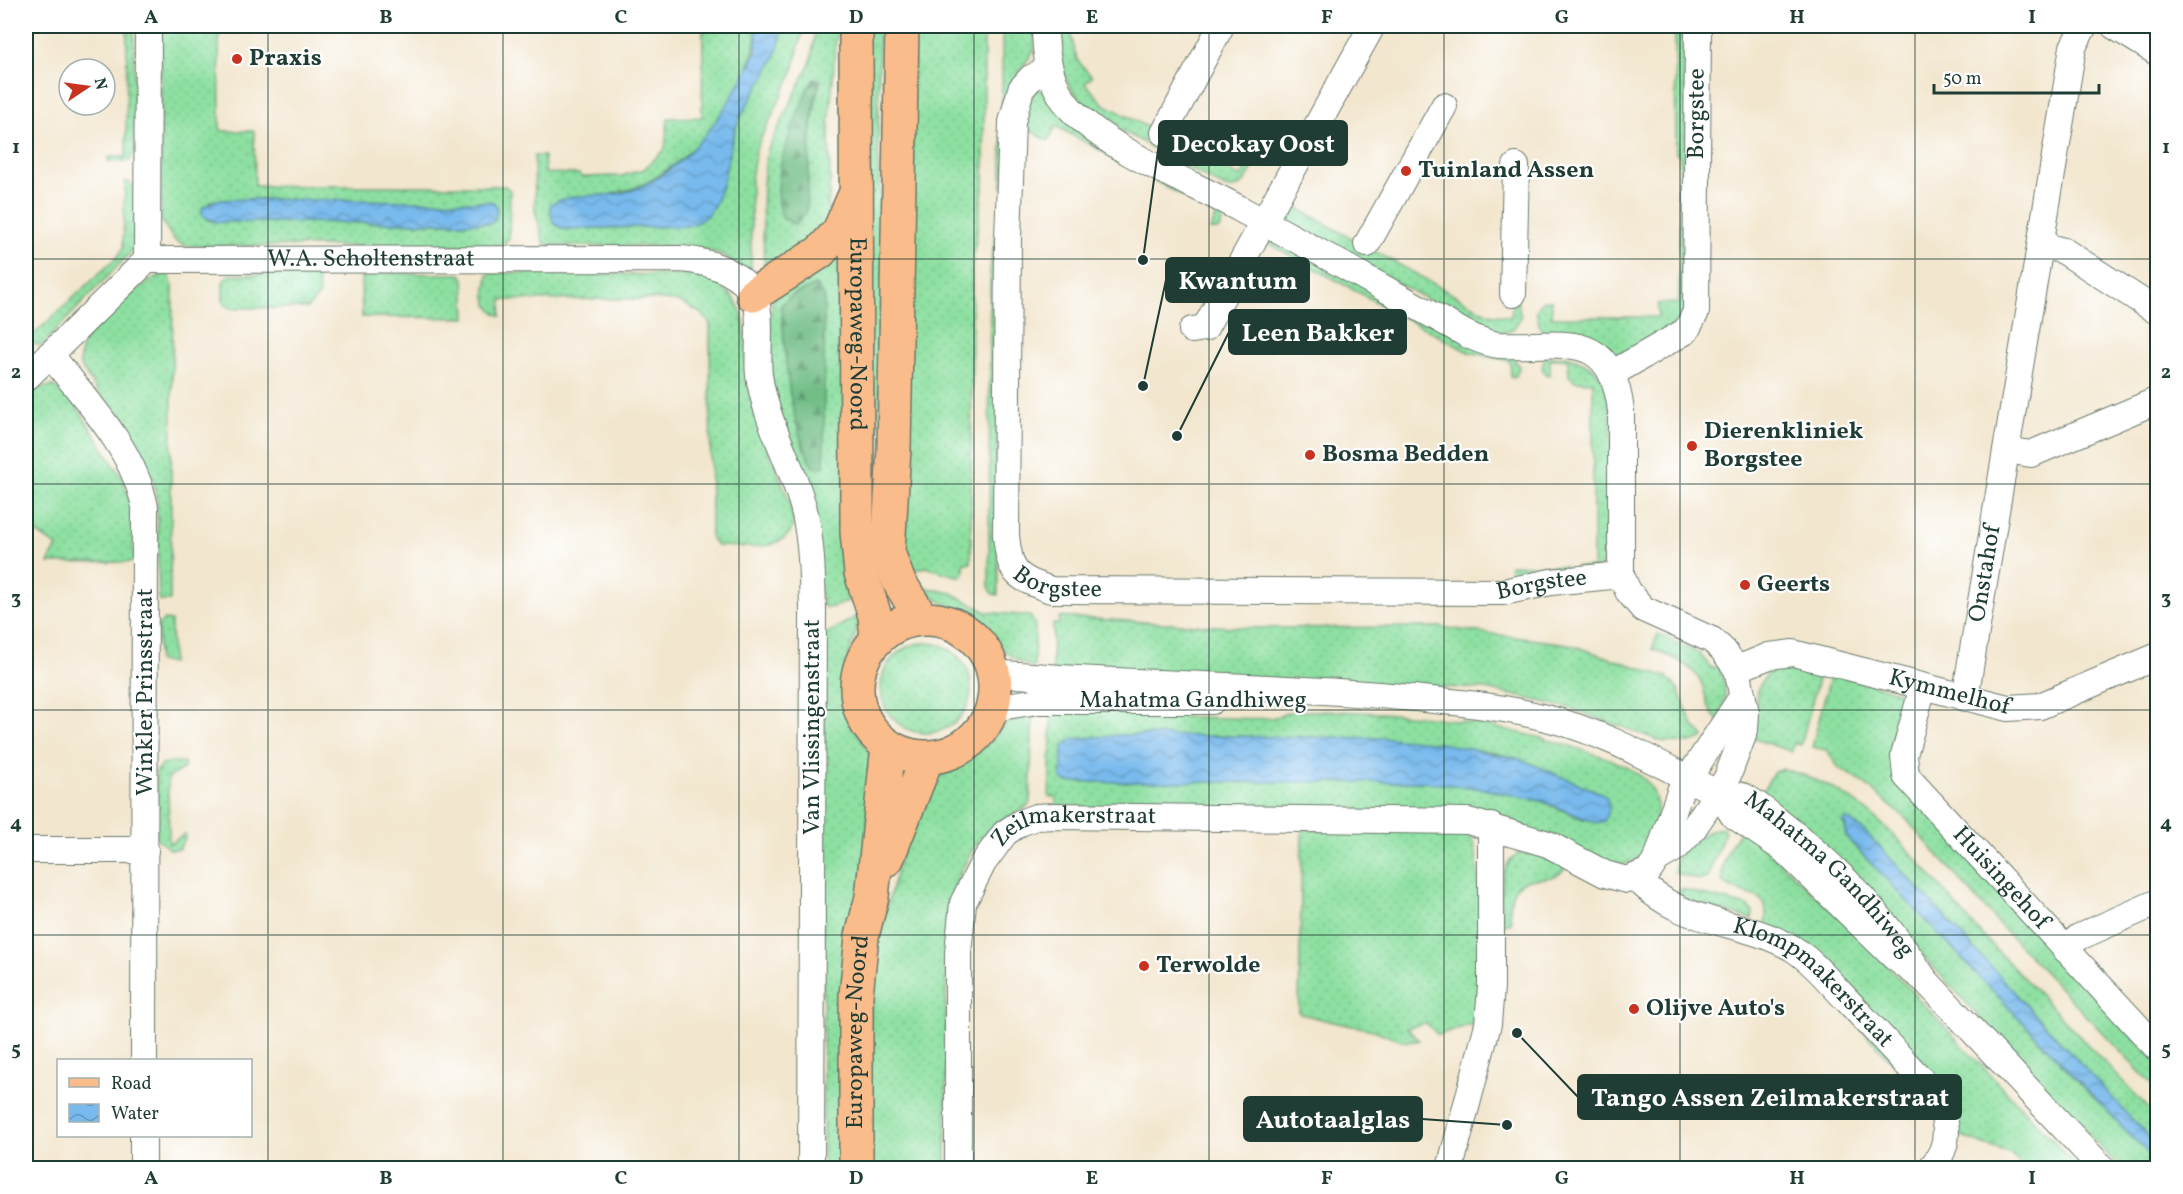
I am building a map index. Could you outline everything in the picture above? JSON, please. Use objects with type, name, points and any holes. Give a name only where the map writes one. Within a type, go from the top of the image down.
[{"type":"main road","name":"Europaweg-Noord","points":[[856,26],[858,550],[861,573],[875,616],[877,639]]},
{"type":"main road","name":"Europaweg-Noord","points":[[902,26],[894,449],[888,552],[898,580],[922,619]]},
{"type":"main road","points":[[753,295],[820,252],[839,231],[856,189]]},
{"type":"main road","points":[[922,619],[946,622],[968,633],[984,651],[993,673],[995,690],[992,708],[983,727],[968,743],[949,753],[927,758],[907,755],[888,746],[873,732],[862,715],[857,695],[858,674],[864,655],[877,639],[898,624],[922,619]]},
{"type":"main road","name":"Europaweg-Noord","points":[[872,897],[888,746]]},
{"type":"main road","name":"Europaweg-Noord","points":[[856,1168],[856,995],[862,936],[872,897],[927,758]]},
{"type":"street","points":[[26,378],[147,260],[148,26]]},
{"type":"street","points":[[1045,26],[1049,69],[1067,105],[1099,134],[1468,336],[1496,345],[1577,345],[1603,360],[1612,373]]},
{"type":"street","points":[[1164,133],[1221,26]]},
{"type":"street","points":[[1192,330],[1206,328],[1372,26]]},
{"type":"street","name":"Borgstee","points":[[1698,26],[1696,312],[1686,331],[1612,373],[1618,389],[1621,411],[1621,575],[1628,591],[1643,609],[1712,640],[1737,669]]},
{"type":"street","name":"Onstahof","points":[[1965,698],[2073,47],[2078,33],[2084,26]]},
{"type":"street","points":[[2114,26],[2157,53]]},
{"type":"street","name":"Borgstee","points":[[1049,69],[1031,78],[1021,89],[1012,122],[1008,239],[1006,535],[1009,562],[1023,580],[1051,590],[1503,592],[1551,582],[1621,575]]},
{"type":"street","points":[[1367,244],[1444,106]]},
{"type":"street","points":[[1513,294],[1516,166]]},
{"type":"street","points":[[2041,245],[2064,251],[2157,312]]},
{"type":"street","name":"W.A. Scholtenstraat","points":[[147,260],[701,261],[718,266],[749,288],[753,295]]},
{"type":"street","name":"Van Vlissingenstraat","points":[[753,295],[759,330],[758,372],[762,397],[805,512],[810,545],[813,610],[811,1168]]},
{"type":"street","name":"Winkler Prinsstraat","points":[[50,354],[126,453],[137,474],[145,507],[144,1059]]},
{"type":"street","points":[[2007,450],[2031,453],[2157,400]]},
{"type":"street","name":"Kymmelhof","points":[[1737,669],[1769,656],[1793,653],[2008,708],[2040,706],[2157,656]]},
{"type":"street","points":[[1656,859],[1676,848],[1718,793],[1734,765],[1745,730],[1746,712],[1742,697],[1742,683],[1737,669]]},
{"type":"street","name":"Mahatma Gandhiweg","points":[[993,673],[1311,689],[1485,705],[1550,719],[1602,736],[1688,776],[1718,793],[1733,815],[1783,849],[1894,957],[1925,980],[2102,1168]]},
{"type":"street","name":"Huisingehof","points":[[1923,687],[1904,755],[1906,776],[2157,1049]]},
{"type":"street","name":"Mahatma Gandhiweg","points":[[992,708],[1039,701],[1311,701],[1395,697]]},
{"type":"street","points":[[1636,878],[1649,871],[1656,859],[1680,791],[1688,776],[1742,697]]},
{"type":"street","name":"Zeilmakerstraat","points":[[958,1168],[958,953],[963,903],[982,863],[1005,833],[1020,823],[1046,816],[1445,819],[1491,826],[1548,844],[1605,874],[1627,880],[1636,878]]},
{"type":"street","points":[[1450,1168],[1488,1024],[1491,987],[1491,826]]},
{"type":"street","points":[[26,850],[145,850]]},
{"type":"street","name":"Klompmakerstraat","points":[[1636,878],[1653,896],[1673,908],[1697,918],[1768,937],[1808,959],[1929,1088],[1941,1105],[1947,1122],[1945,1142],[1938,1161],[1931,1168]]},
{"type":"street","points":[[2065,949],[2079,937],[2157,902]]},
{"type":"street","points":[[143,1137],[143,1168]]},
{"type":"green space","points":[[127,26],[134,26],[134,153],[130,161],[108,162],[109,157],[126,157]]},
{"type":"green space","points":[[161,26],[219,26],[220,128],[222,131],[254,131],[255,186],[505,186],[510,190],[509,239],[499,246],[185,246],[174,240],[161,220]],"holes":[[[254,199],[493,202],[497,207],[495,220],[491,223],[216,222],[207,220],[210,201]]]},
{"type":"green space","points":[[703,26],[756,26],[751,61],[716,122],[695,146],[657,177],[632,189],[603,198],[563,229],[684,226],[705,217],[721,190],[738,122],[777,52],[782,26],[804,26],[792,74],[756,149],[751,179],[751,272],[721,254],[690,246],[552,246],[544,243],[535,211],[534,156],[544,156],[545,173],[579,174],[581,177],[622,176],[644,169],[665,149],[668,118],[702,117]]},
{"type":"green space","points":[[816,26],[837,26],[829,126],[830,178],[827,222],[821,234],[765,273],[763,195],[768,149],[811,61]],"holes":[[[820,80],[810,146],[806,213],[807,90]]]},
{"type":"green space","points":[[867,26],[879,26],[878,171],[885,237],[876,523],[870,551]]},
{"type":"green space","points":[[914,26],[984,26],[984,182],[972,266],[971,563],[964,563],[964,573],[960,577],[925,567],[904,573]]},
{"type":"green space","points":[[1002,26],[1036,26],[1034,50],[1019,73],[1002,189]]},
{"type":"green space","points":[[1056,26],[1069,26],[1077,60],[1092,77],[1085,83],[1104,104],[1241,177],[1249,162],[1253,167],[1246,180],[1235,188],[1225,188],[1101,119],[1088,109],[1071,89],[1066,78],[1062,67]]},
{"type":"green space","points":[[1675,26],[1686,26],[1686,309],[1676,326],[1625,354],[1615,354],[1545,333],[1540,328],[1536,311],[1543,301],[1552,301],[1552,317],[1658,317],[1658,304],[1679,303],[1680,156],[1676,153]]},
{"type":"green space","points":[[814,79],[821,80],[815,97],[811,127],[806,213],[796,225],[782,218],[778,185],[784,153],[807,90]]},
{"type":"green space","points":[[1041,89],[1223,213],[1221,227],[1217,230],[1210,230],[1217,215],[1056,126],[1048,141],[1020,124],[1021,113],[1036,90]]},
{"type":"green space","points":[[125,181],[132,184],[135,191],[134,244],[131,252],[41,346],[27,341],[119,255],[123,248]]},
{"type":"green space","points":[[1281,199],[1488,314],[1511,317],[1513,299],[1518,303],[1521,317],[1514,328],[1505,333],[1477,327],[1276,216]]},
{"type":"green space","points":[[1001,204],[997,461],[998,595],[993,594],[989,587],[990,267]]},
{"type":"green space","points":[[1267,235],[1513,356],[1519,367],[1516,376],[1511,378],[1510,361],[1468,352],[1264,241]]},
{"type":"green space","points":[[842,252],[856,597],[834,607],[824,607],[771,376],[770,321],[773,298]],"holes":[[[781,305],[804,450],[789,379]]]},
{"type":"green space","points":[[365,273],[461,274],[464,279],[466,318],[362,317],[361,277]]},
{"type":"green space","points":[[492,273],[698,275],[728,291],[736,301],[744,325],[747,371],[759,429],[792,511],[791,531],[785,538],[777,543],[758,547],[718,546],[711,539],[710,323],[702,314],[681,302],[654,299],[502,300],[501,316],[491,309],[486,299],[488,275]]},
{"type":"green space","points":[[166,274],[170,277],[173,287],[170,601],[159,601],[157,500],[153,478],[80,365],[80,359],[84,342],[110,314],[134,292]]},
{"type":"green space","points":[[312,274],[318,279],[319,296],[307,308],[229,308],[223,302],[223,282],[229,275]]},
{"type":"green space","points":[[816,285],[824,297],[824,467],[813,467],[798,429],[786,367],[781,305],[792,295]]},
{"type":"green space","points":[[1567,356],[1583,362],[1597,372],[1604,382],[1608,397],[1612,438],[1610,547],[1603,563],[1597,569],[1573,567],[1593,567],[1593,382],[1575,381],[1569,376],[1568,359],[1550,359],[1550,375],[1545,374],[1542,368],[1545,357]]},
{"type":"green space","points":[[53,386],[70,396],[123,479],[131,505],[134,562],[48,563],[57,546],[26,526],[26,399],[39,388]]},
{"type":"green space","points":[[1510,565],[1565,566],[1567,572],[1509,584]]},
{"type":"green space","points":[[922,587],[952,593],[986,612],[1030,616],[1035,625],[1034,667],[1013,658],[982,626],[967,615],[933,597]]},
{"type":"green space","points":[[859,615],[845,666],[842,693],[848,715],[872,758],[844,1168],[823,1168],[824,635]]},
{"type":"green space","points":[[1059,617],[1251,628],[1440,627],[1568,644],[1667,677],[1678,689],[1693,725],[1704,737],[1690,743],[1664,742],[1569,708],[1486,689],[1052,671],[1053,624],[1059,624]]},
{"type":"green space","points":[[164,620],[171,621],[172,663],[158,661],[158,625]]},
{"type":"green space","points":[[1658,634],[1699,653],[1712,669],[1718,666],[1725,694],[1718,721],[1710,709],[1703,687],[1695,673],[1675,659],[1652,649]]},
{"type":"green space","points":[[926,643],[943,647],[958,656],[967,671],[971,688],[967,705],[958,720],[943,729],[926,733],[909,729],[894,720],[885,705],[881,688],[885,671],[894,656],[909,647]]},
{"type":"green space","points":[[1788,664],[1820,671],[1801,745],[1794,743],[1792,752],[1755,739],[1757,693],[1767,676],[1775,669]]},
{"type":"green space","points":[[1831,673],[1898,692],[1906,701],[1897,747],[2042,938],[2157,1062],[2157,1090],[1996,921],[1905,818],[1862,782],[1839,768],[1826,750],[1812,747]]},
{"type":"green space","points":[[1052,708],[1180,710],[1185,717],[1239,719],[1271,718],[1297,711],[1367,712],[1468,722],[1536,736],[1601,756],[1631,769],[1647,782],[1657,804],[1657,817],[1656,830],[1645,853],[1636,860],[1615,864],[1598,859],[1557,836],[1056,806],[1056,797],[1049,797]],"holes":[[[1120,735],[1388,738],[1491,752],[1520,759],[1603,794],[1585,820],[1541,801],[1479,788],[1424,782],[1061,778],[1063,747],[1073,739]]]},
{"type":"green space","points":[[1033,712],[1030,803],[1022,810],[994,825],[977,844],[956,882],[948,909],[946,921],[946,1168],[868,1168],[869,1032],[878,939],[909,825],[929,782],[972,757],[1007,723]]},
{"type":"green space","points":[[184,762],[184,768],[168,778],[169,844],[185,834],[186,837],[179,849],[169,849],[156,838],[156,772],[165,764]]},
{"type":"green space","points":[[1783,769],[1816,780],[1845,796],[1872,815],[1897,838],[1986,939],[2157,1117],[2157,1146],[1879,846],[1861,828],[1845,818],[1845,833],[1849,840],[2157,1163],[2157,1168],[2120,1168],[1908,940],[1760,796],[1774,772]]},
{"type":"green space","points":[[1723,827],[1725,832],[1707,878],[1700,880],[1675,873],[1675,865],[1684,849],[1699,837]]},
{"type":"green space","points":[[1302,830],[1446,830],[1464,833],[1472,838],[1478,871],[1480,931],[1478,991],[1473,1024],[1438,1035],[1426,1023],[1407,1028],[1419,1040],[1406,1041],[1369,1029],[1299,1013]]},
{"type":"green space","points":[[1740,830],[1746,831],[1855,932],[2079,1168],[2024,1168],[2011,1154],[1962,1137],[1956,1132],[1765,924],[1766,912],[1760,899],[1738,891],[1723,882],[1724,862]]},
{"type":"green space","points":[[1520,853],[1536,853],[1565,868],[1558,875],[1521,883],[1514,890],[1511,902],[1511,922],[1502,925],[1503,875],[1512,858]]},
{"type":"green space","points":[[1681,889],[1747,906],[1753,912],[1752,919],[1687,901],[1679,893]]},
{"type":"water","points":[[756,26],[782,26],[777,52],[738,122],[721,190],[705,217],[696,223],[684,226],[563,229],[553,223],[550,205],[557,201],[566,198],[622,193],[641,187],[675,165],[690,151],[717,119],[753,59],[756,49]]},
{"type":"water","points":[[215,200],[493,202],[497,207],[495,220],[491,223],[216,222],[202,216],[202,208]]},
{"type":"water","points":[[1120,735],[1388,738],[1440,743],[1520,759],[1603,794],[1608,800],[1609,807],[1604,821],[1596,823],[1541,801],[1479,788],[1424,782],[1066,782],[1061,778],[1063,747],[1072,739]]},
{"type":"water","points":[[1845,818],[1861,828],[1879,846],[2157,1146],[2157,1163],[1849,840],[1845,833],[1846,825],[1842,823]]},
{"type":"place","name":"Praxis","points":[[237,59]]},
{"type":"place","name":"Tuinland Assen","points":[[1406,171]]},
{"type":"place","name":"Decokay Oost","points":[[1143,260]]},
{"type":"place","name":"Kwantum","points":[[1143,386]]},
{"type":"place","name":"Leen Bakker","points":[[1177,436]]},
{"type":"place","name":"Dierenkliniek Borgstee","points":[[1692,446]]},
{"type":"place","name":"Bosma Bedden","points":[[1310,455]]},
{"type":"place","name":"Geerts","points":[[1745,585]]},
{"type":"place","name":"Terwolde","points":[[1144,966]]},
{"type":"place","name":"Olijve Auto's","points":[[1634,1009]]},
{"type":"place","name":"Tango Assen Zeilmakerstraat","points":[[1517,1033]]},
{"type":"place","name":"Autotaalglas","points":[[1507,1125]]}]
